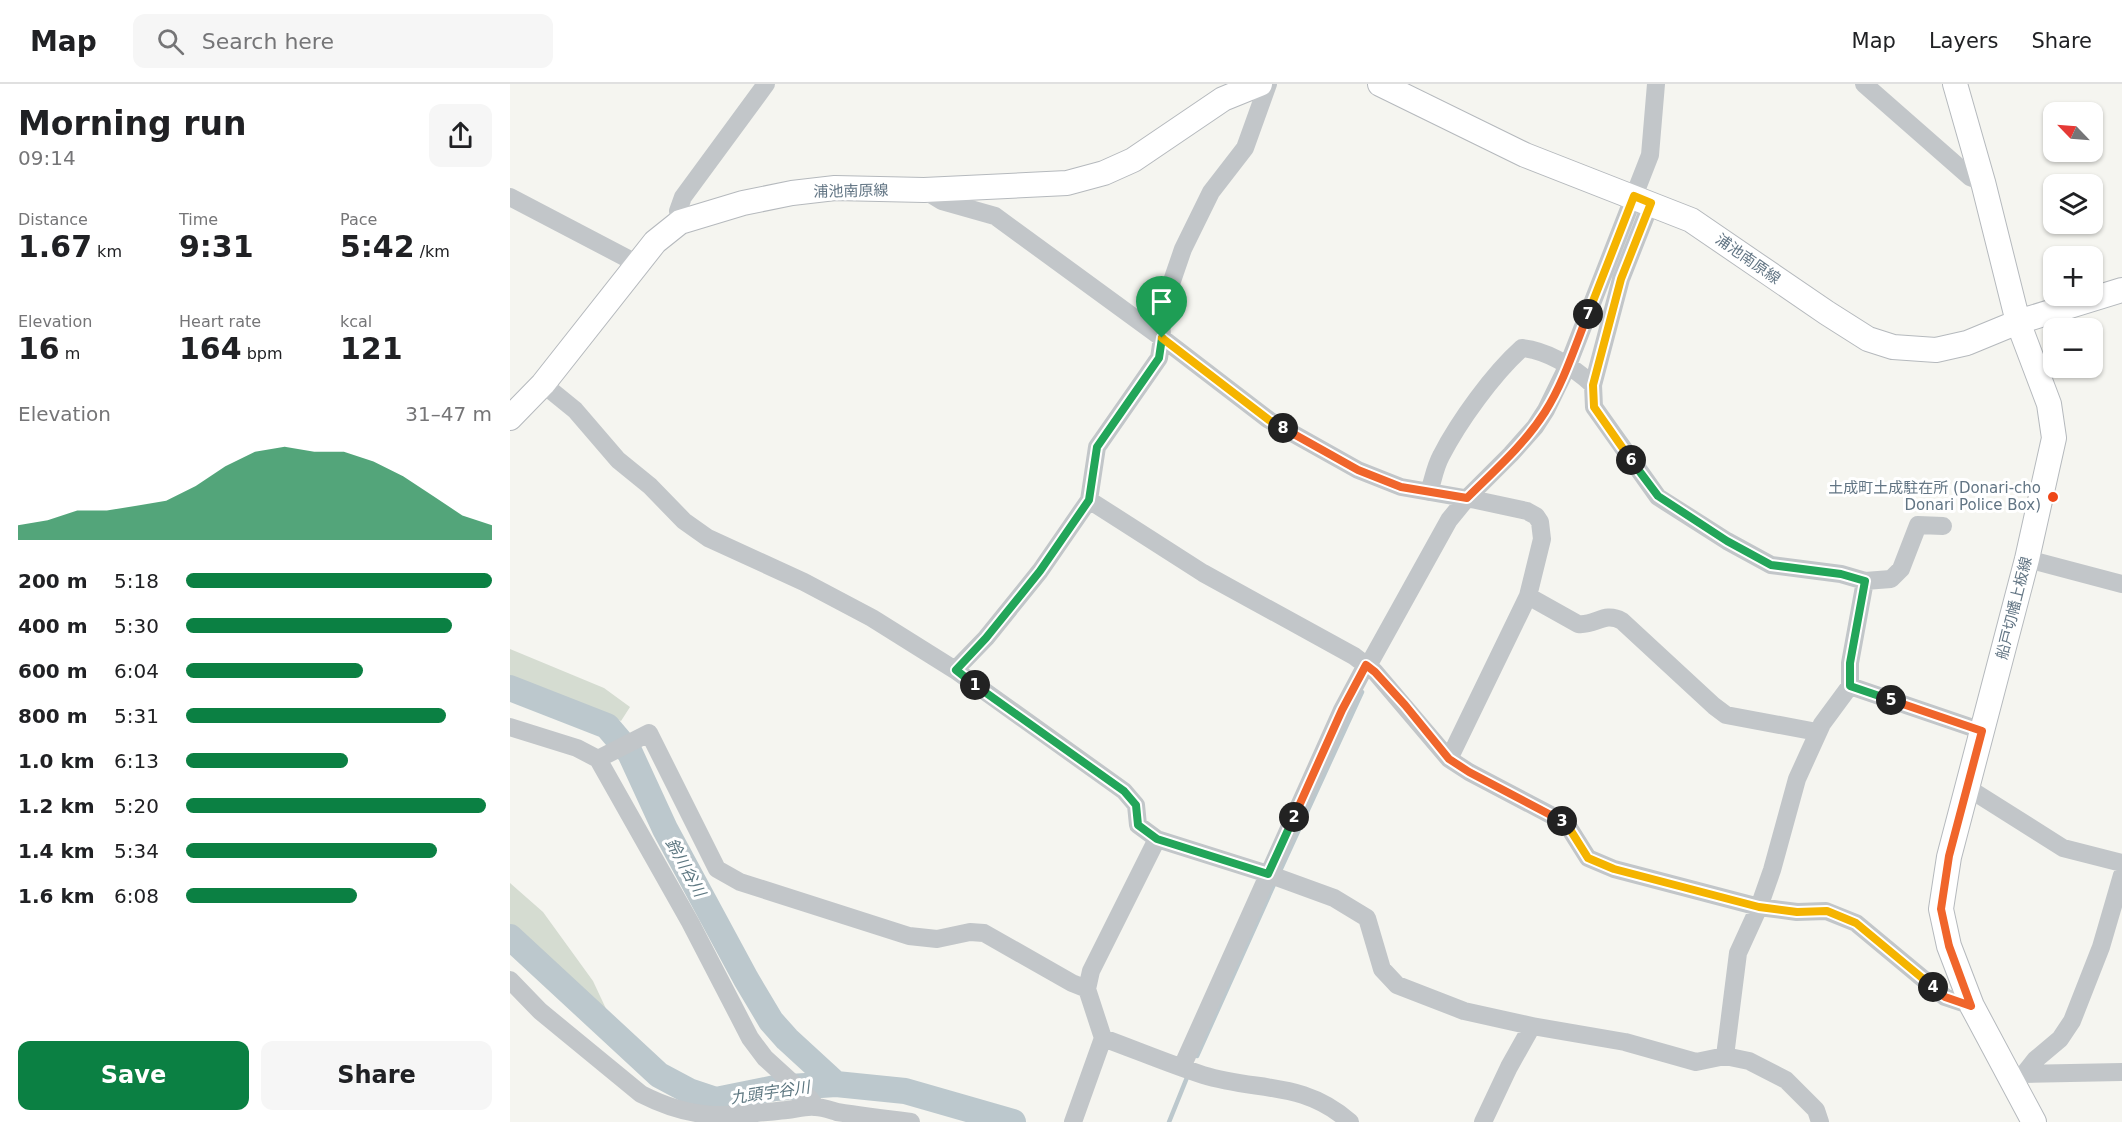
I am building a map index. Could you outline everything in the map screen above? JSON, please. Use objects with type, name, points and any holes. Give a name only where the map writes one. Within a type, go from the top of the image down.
[{"type":"main road","name":"浦池南原線","points":[[510,418],[543,384],[603,309],[636,263],[655,242],[680,222],[743,203],[792,193],[835,188],[924,190],[1067,183],[1104,173],[1133,160],[1223,99],[1260,84]]},
{"type":"main road","name":"浦池南原線","points":[[1380,84],[1525,155],[1691,220],[1868,339],[1893,347],[1936,350],[1967,343],[2018,322],[2122,290]]},
{"type":"main road","name":"船戸切幡上板線","points":[[1955,84],[1983,182],[2018,322],[2049,404],[2054,438],[2026,559],[1949,856],[1941,909],[1949,946],[1971,1006],[2017,1076],[2034,1122]]},
{"type":"street","points":[[680,222],[678,210],[683,197],[766,84]]},
{"type":"street","points":[[956,670],[986,638],[1040,571],[1089,500],[1097,447],[1159,358],[1162,338],[1161,313],[1183,249],[1211,192],[1245,148],[1268,84]]},
{"type":"street","points":[[1656,84],[1644,200],[1593,385],[1594,407],[1658,496],[1727,541],[1771,565],[1841,574],[1865,581],[1891,579],[1901,569],[1918,525],[1943,526]]},
{"type":"street","points":[[1188,1069],[1274,876],[1342,710],[1370,668],[1430,550],[1449,520],[1471,499],[1534,427],[1571,367],[1663,152],[1666,84]]},
{"type":"street","points":[[1864,84],[1971,177],[1983,182]]},
{"type":"street","points":[[924,190],[942,201],[995,216],[1162,338],[1269,420],[1358,470],[1401,487],[1527,511],[1540,522],[1542,539],[1528,596],[1449,759]]},
{"type":"street","points":[[510,197],[636,263]]},
{"type":"street","points":[[1429,492],[1440,458],[1456,431],[1508,361],[1522,348],[1536,350],[1571,367],[1593,385]]},
{"type":"street","points":[[543,384],[575,410],[618,460],[650,486],[684,521],[708,538],[804,582],[872,618],[956,670],[1124,791],[1136,805],[1138,825],[1157,839],[1274,876],[1334,898],[1367,918],[1382,969],[1397,985],[1464,1011],[1532,1026],[1625,1042],[1696,1062],[1725,1056],[1749,1062],[1786,1080],[1816,1110],[1820,1122]]},
{"type":"street","points":[[1089,500],[1203,573],[1334,644],[1370,668],[1449,759],[1469,772],[1566,823],[1588,858],[1614,869],[1759,907],[1797,912],[1827,911],[1856,923],[1945,997],[1971,1006]]},
{"type":"street","points":[[2026,559],[2122,584]]},
{"type":"street","points":[[1725,1056],[1738,953],[1759,907],[1772,870],[1797,779],[1817,732],[1850,686],[1850,663],[1865,581]]},
{"type":"street","points":[[1528,596],[1578,624],[1584,625],[1609,616],[1622,621],[1726,715],[1817,732]]},
{"type":"street","points":[[1850,686],[1982,731]]},
{"type":"street","points":[[510,727],[603,757],[750,1038],[765,1058],[813,1103],[835,1111],[911,1122]]},
{"type":"street","points":[[603,757],[649,733],[717,869],[740,882],[909,936],[937,939],[970,932],[984,933],[1072,983],[1088,989]]},
{"type":"street","points":[[1968,788],[2063,848],[2122,863]]},
{"type":"street","points":[[1074,1118],[1102,1038],[1088,989],[1091,971],[1157,839]]},
{"type":"street","points":[[2017,1076],[2060,1039],[2072,1021],[2101,947],[2122,875]]},
{"type":"street","points":[[510,980],[540,1011],[641,1094],[658,1106],[674,1113],[692,1118],[722,1120],[813,1103]]},
{"type":"street","points":[[1483,1122],[1509,1067],[1532,1026]]},
{"type":"street","points":[[1102,1038],[1229,1081],[1280,1088],[1306,1096],[1337,1111],[1350,1122]]},
{"type":"street","points":[[2017,1076],[2122,1072]]},
{"type":"shaded area","points":[[510,649],[604,688],[630,707],[621,721],[510,676]]},
{"type":"shaded area","points":[[510,883],[543,912],[593,981],[608,1013],[510,924]]},
{"type":"waterway","name":"鈴川谷川","points":[[510,688],[607,726],[630,753],[665,829],[771,1021],[836,1084]]},
{"type":"waterway","points":[[1279,873],[1362,692]]},
{"type":"waterway","points":[[1197,1056],[1276,880]]},
{"type":"waterway","name":"九頭宇谷川","points":[[510,937],[659,1075],[689,1091],[716,1100],[775,1088],[836,1084],[905,1091],[1013,1122]]},
{"type":"waterway","points":[[1169,1122],[1188,1075]]},
{"type":"place","name":"土成町土成駐在所 (Donari-cho Donari Police Box)","points":[[2053,497]]},
{"type":"route","points":[[1634,196],[1651,203],[1621,279],[1593,385],[1594,407],[1658,496],[1727,541],[1771,565],[1841,574],[1865,581],[1850,663],[1850,686],[1982,731],[1949,856],[1941,909],[1949,946],[1971,1006],[1945,997],[1856,923],[1827,911],[1797,912],[1759,907],[1614,869],[1588,858],[1566,823],[1469,772],[1449,759],[1405,705],[1366,665],[1342,710],[1268,874],[1157,839],[1138,825],[1136,805],[1124,791],[956,670],[986,638],[1040,571],[1089,500],[1097,447],[1159,358],[1162,338],[1269,420],[1358,470],[1401,487],[1467,498],[1511,454],[1546,410],[1568,365],[1634,196]]}]
